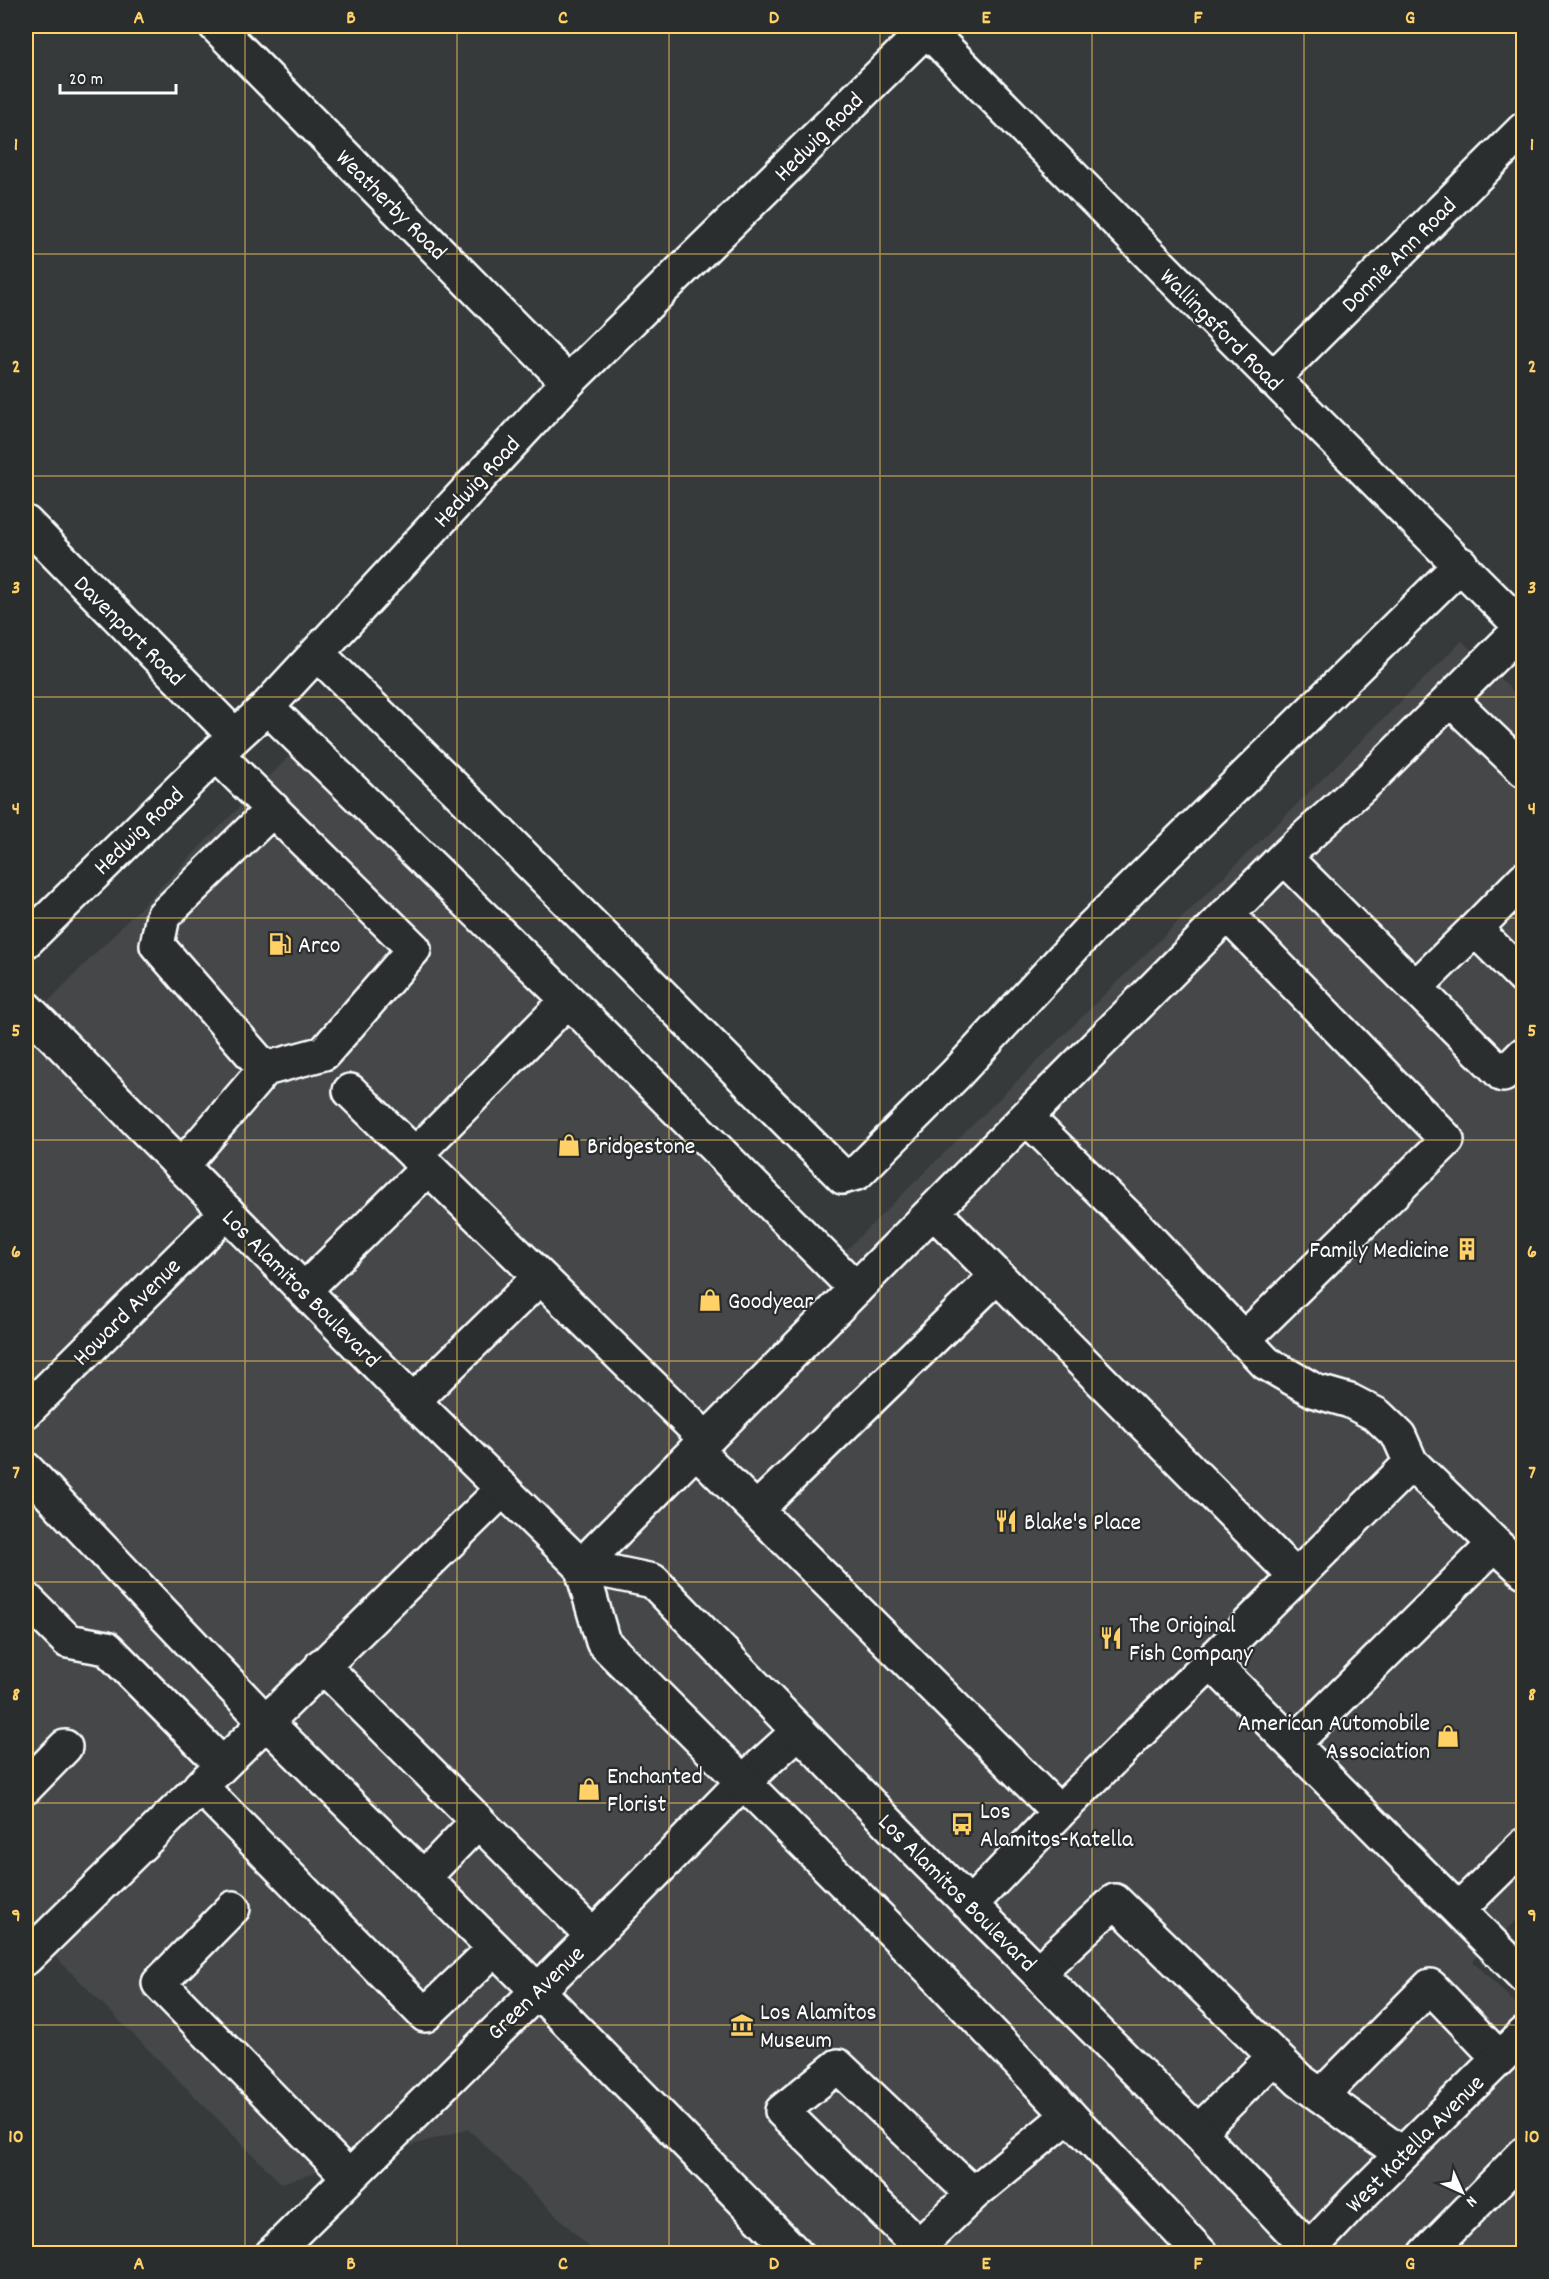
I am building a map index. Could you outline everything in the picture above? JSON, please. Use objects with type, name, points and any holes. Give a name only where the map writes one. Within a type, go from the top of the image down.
[{"type":"street","name":"Weatherby Road","points":[[216,26],[568,382]]},
{"type":"street","name":"Hedwig Road","points":[[26,940],[267,707],[568,382],[926,27]]},
{"type":"street","name":"Wallingsford Road","points":[[926,27],[1272,379],[1523,628]]},
{"type":"street","name":"Donnie Ann Road","points":[[1272,379],[1524,129]]},
{"type":"street","name":"Davenport Road","points":[[26,523],[226,745],[273,809],[414,949],[324,1053],[265,1069]]},
{"type":"street","points":[[317,653],[843,1177],[858,1173],[956,1074],[1091,928],[1461,564]]},
{"type":"street","points":[[581,1566],[1284,857],[1373,776],[1523,628]]},
{"type":"street","points":[[1450,699],[1524,770]]},
{"type":"street","points":[[267,707],[568,1000],[856,1289]]},
{"type":"street","points":[[182,1166],[265,1069],[157,945],[163,916],[273,809]]},
{"type":"street","points":[[1284,857],[1503,1075],[1524,1054]]},
{"type":"street","points":[[1415,988],[1513,889]]},
{"type":"street","points":[[1227,914],[1447,1140],[1244,1340]]},
{"type":"street","points":[[1474,929],[1524,978]]},
{"type":"street","points":[[304,1290],[568,1000]]},
{"type":"street","name":"Los Alamitos Boulevard","points":[[26,1008],[413,1401],[581,1566],[603,1642],[935,1974],[1201,2253]]},
{"type":"street","points":[[350,1091],[540,1277],[701,1444],[757,1509],[1059,1812]]},
{"type":"street","points":[[1026,1117],[1131,1220],[1266,1363],[1315,1391],[1350,1401],[1377,1415],[1399,1436],[1411,1463],[1524,1571]]},
{"type":"street","points":[[933,1211],[1296,1577]]},
{"type":"street","name":"Howard Avenue","points":[[26,1411],[227,1212]]},
{"type":"street","points":[[757,1509],[997,1276]]},
{"type":"street","points":[[413,1401],[540,1277]]},
{"type":"street","points":[[971,1904],[1059,1812],[1411,1463]]},
{"type":"street","points":[[26,1469],[265,1721],[537,1990],[796,2253]]},
{"type":"street","points":[[26,1958],[503,1489]]},
{"type":"street","points":[[1293,1744],[1495,1544]]},
{"type":"street","name":"Los Alamitos Boulevard","points":[[581,1566],[653,1581],[1198,2133],[1310,2252]]},
{"type":"street","points":[[26,1599],[68,1641],[107,1648],[211,1775],[425,2015],[495,1949]]},
{"type":"street","points":[[1211,1662],[1524,1976]]},
{"type":"street","points":[[322,1665],[593,1936]]},
{"type":"street","name":"Green Avenue","points":[[272,2253],[593,1936],[744,1781],[799,1731]]},
{"type":"street","points":[[26,1787],[64,1747]]},
{"type":"street","points":[[423,1878],[478,1821]]},
{"type":"street","points":[[1459,1909],[1524,1845]]},
{"type":"street","points":[[1038,1972],[1116,1901],[1299,2080],[1402,2154]]},
{"type":"street","points":[[233,1908],[159,1983],[349,2177]]},
{"type":"street","points":[[1321,2096],[1430,1986],[1499,2058]]},
{"type":"street","name":"West Katella Avenue","points":[[1310,2252],[1402,2154],[1524,2034]]},
{"type":"street","points":[[1198,2133],[1275,2056]]},
{"type":"street","points":[[973,2194],[838,2066],[782,2111],[919,2246],[973,2194],[1069,2115]]},
{"type":"street","points":[[1426,2253],[1524,2154]]},
{"type":"shaded area","points":[[1462,641],[1524,702],[1524,1913],[1473,1961],[1523,2011],[1523,2253],[595,2253],[468,2129],[281,2183],[26,1927],[26,1024],[315,730],[839,1257]]},
{"type":"place","name":"Arco","points":[[280,944]]},
{"type":"place","name":"Bridgestone","points":[[569,1145]]},
{"type":"place","name":"Family Medicine","points":[[1467,1249]]},
{"type":"place","name":"Goodyear","points":[[710,1300]]},
{"type":"place","name":"Blake's Place","points":[[1006,1521]]},
{"type":"place","name":"The Original Fish Company","points":[[1111,1638]]},
{"type":"place","name":"American Automobile Association","points":[[1448,1736]]},
{"type":"place","name":"Enchanted Florist","points":[[589,1789]]},
{"type":"place","name":"Los Alamitos-Katella","points":[[962,1824]]},
{"type":"place","name":"Los Alamitos Museum","points":[[742,2025]]}]
